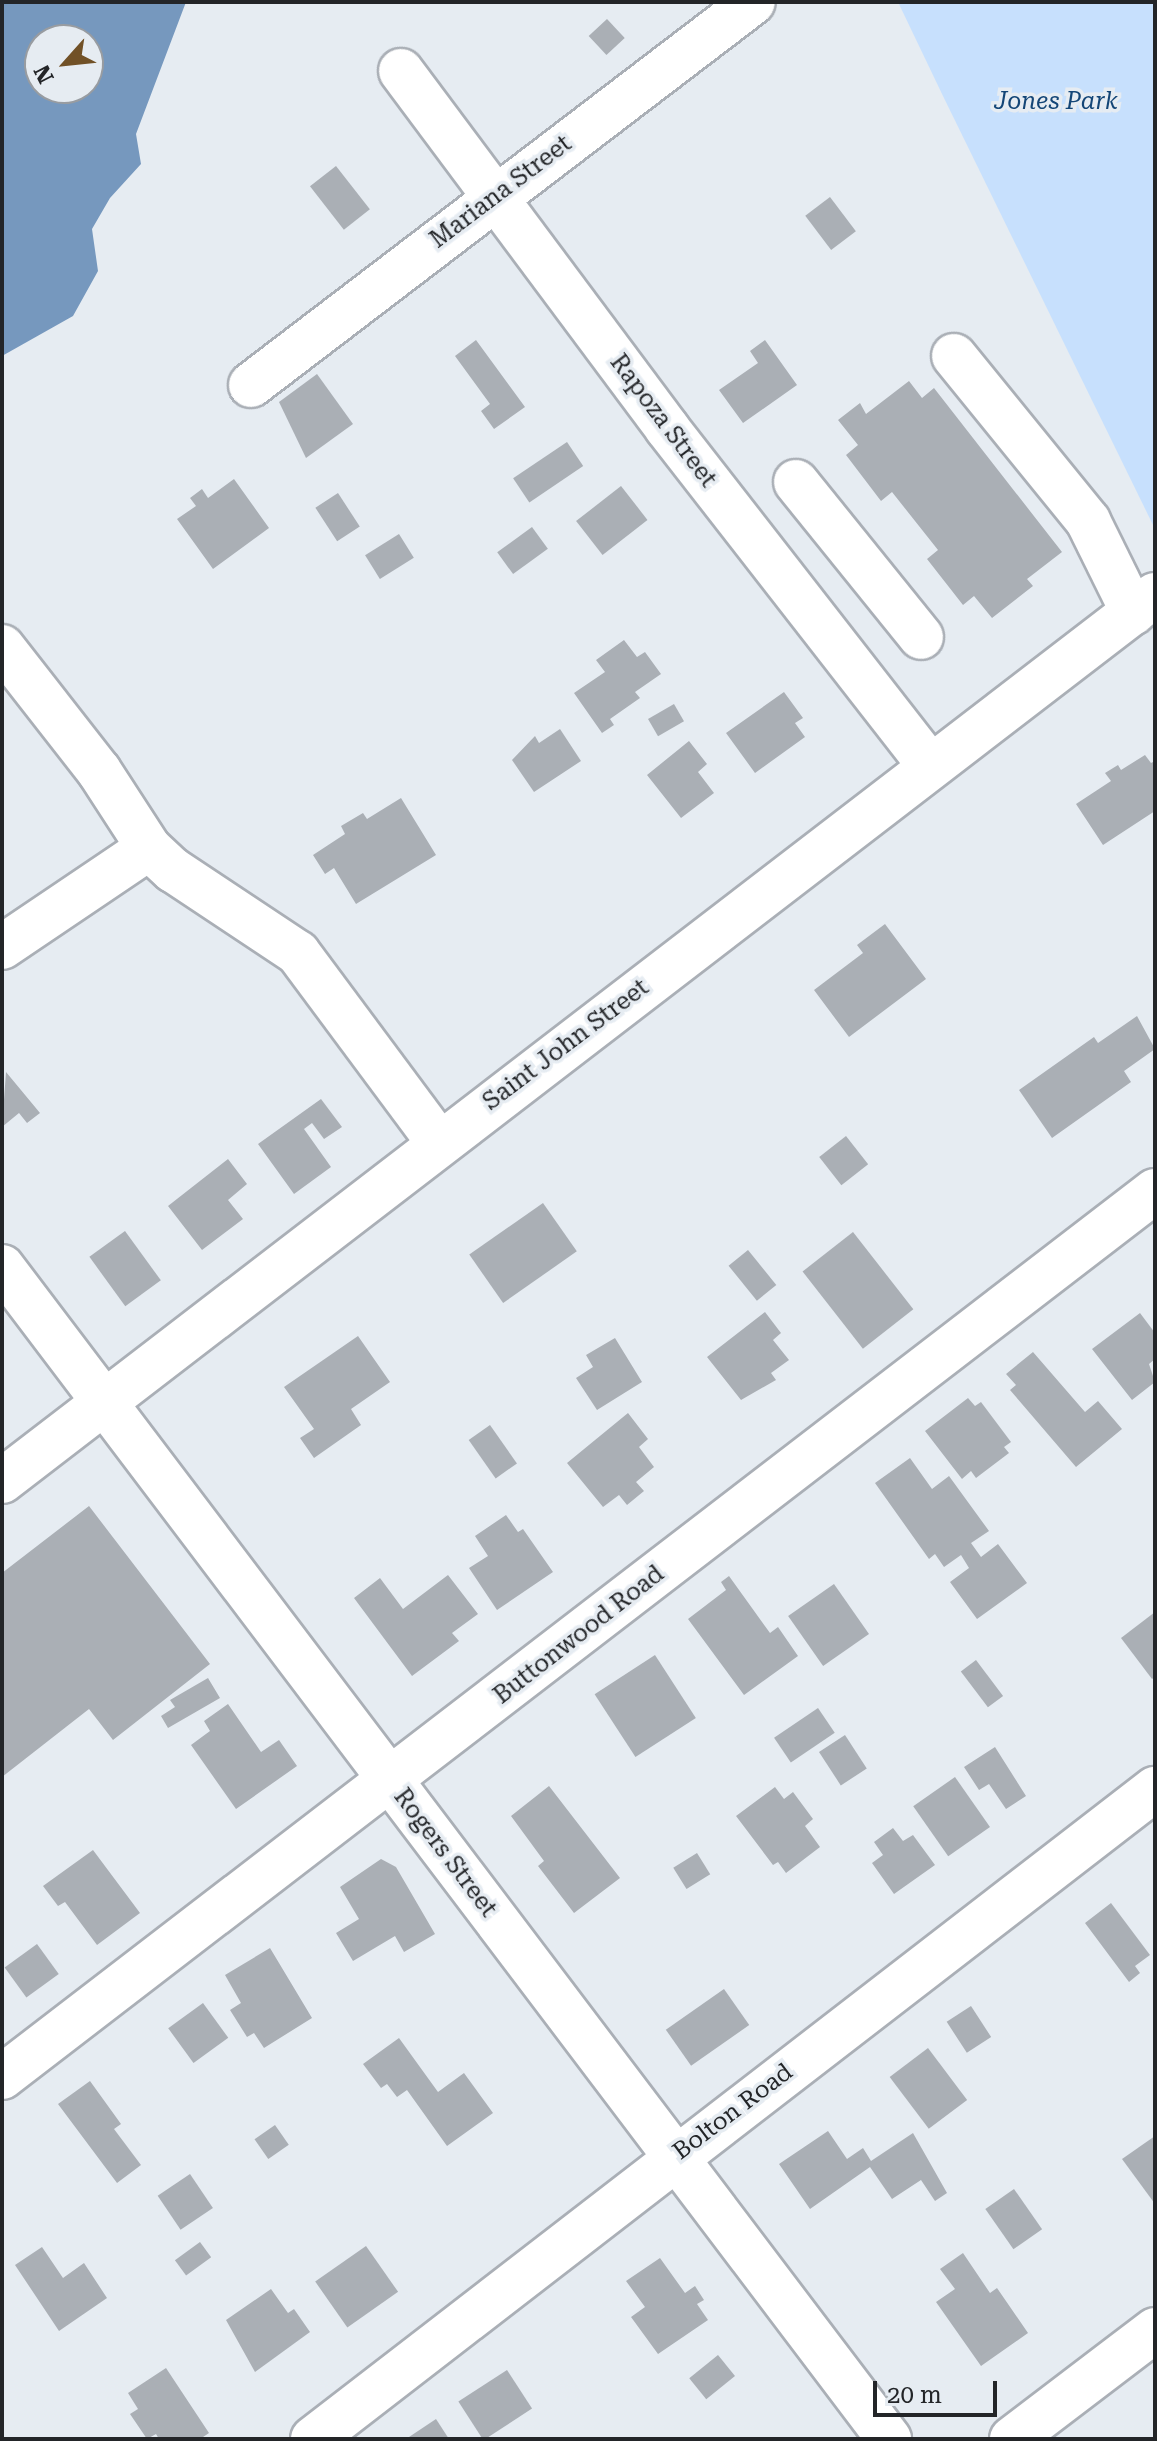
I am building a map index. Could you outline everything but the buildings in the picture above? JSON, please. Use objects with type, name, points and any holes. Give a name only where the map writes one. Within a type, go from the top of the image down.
[{"type":"street","name":"Mariana Street","points":[[251,385],[753,2]]},
{"type":"street","name":"Rapoza Street","points":[[401,71],[930,766]]},
{"type":"street","points":[[954,356],[1088,521],[1144,603]]},
{"type":"street","points":[[796,482],[921,637]]},
{"type":"street","points":[[807,607],[862,564]]},
{"type":"street","name":"Saint John Street","points":[[2,1481],[1144,603]]},
{"type":"street","points":[[2,647],[99,771],[149,848],[173,870],[298,953],[439,1143]]},
{"type":"street","points":[[2,947],[149,848]]},
{"type":"street","name":"Buttonwood Road","points":[[2,2077],[1155,1191]]},
{"type":"street","name":"Rogers Street","points":[[2,1267],[889,2439]]},
{"type":"street","name":"Bolton Road","points":[[313,2439],[675,2156],[1155,1789]]},
{"type":"street","points":[[1012,2439],[1155,2330]]},
{"type":"green space","name":"Jones Park","points":[[898,2],[1155,2],[1155,529],[943,96]]},
{"type":"shaded area","points":[[2,2],[186,2],[136,134],[141,164],[110,198],[92,229],[98,271],[73,316],[2,356]]}]
